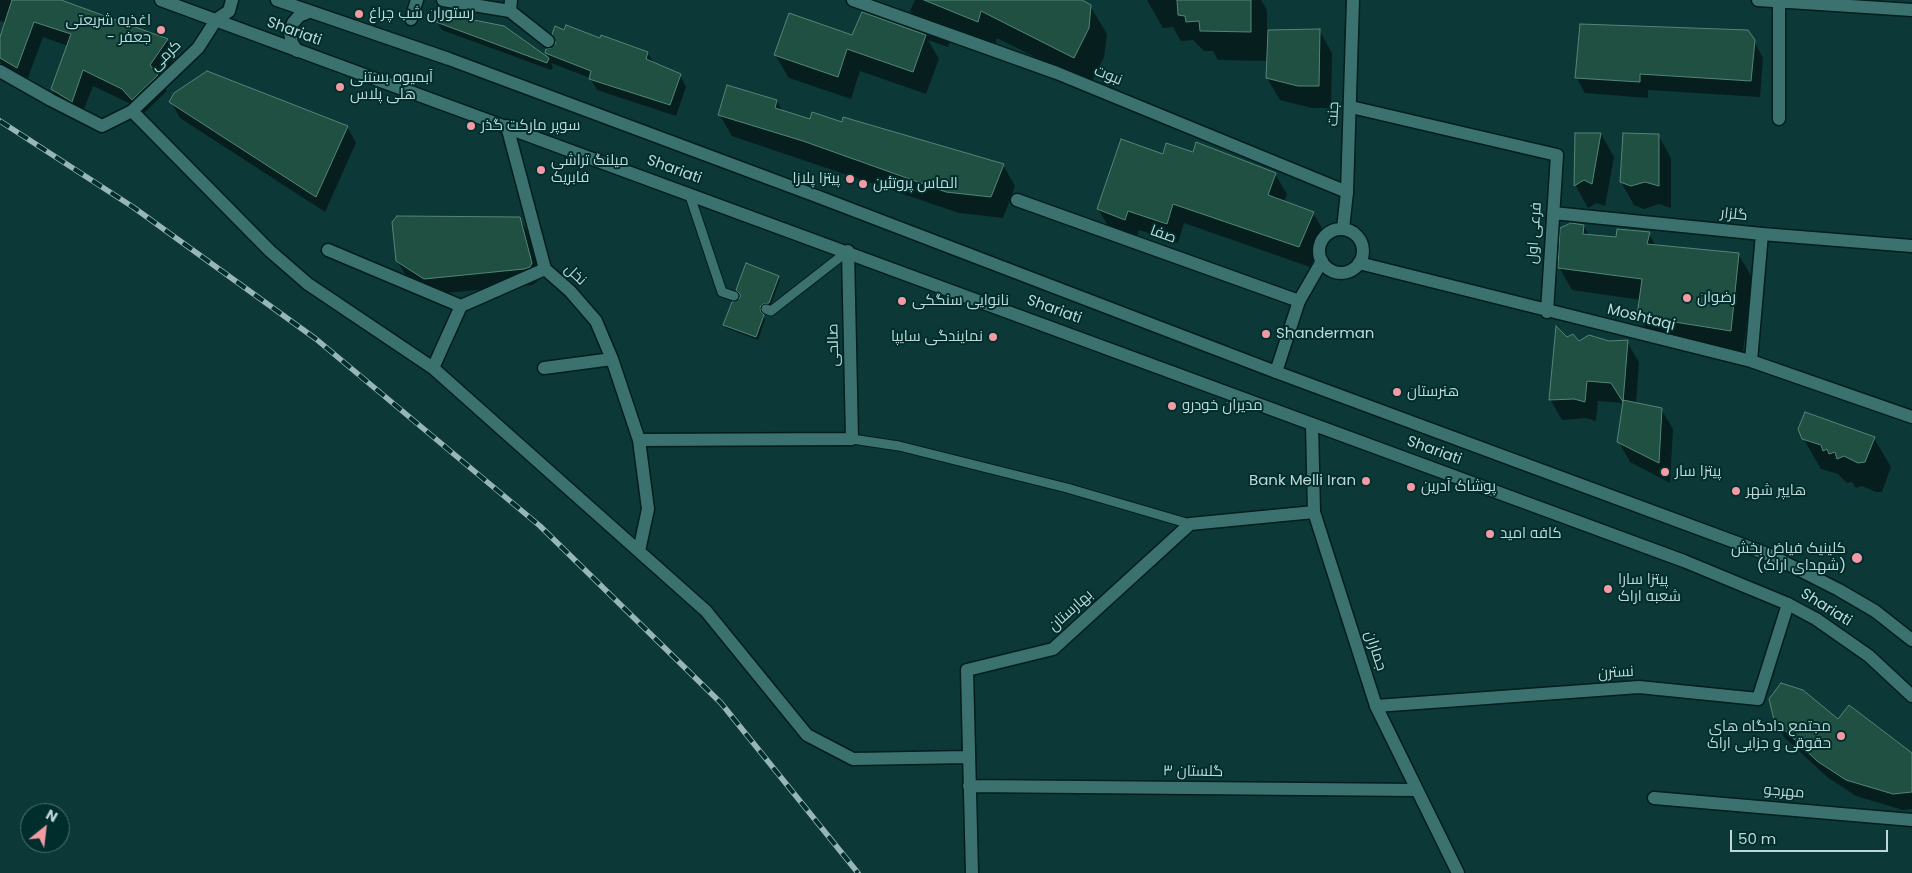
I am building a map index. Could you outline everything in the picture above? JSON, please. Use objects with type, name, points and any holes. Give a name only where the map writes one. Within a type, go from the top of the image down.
[{"type":"street","name":"Shariati","points":[[161,0],[848,251],[1684,561],[1788,604],[1816,619],[1868,656],[1912,696]]},
{"type":"street","name":"کرمی","points":[[0,71],[102,126],[132,111],[198,48],[216,20],[229,11],[232,0]]},
{"type":"street","name":"Shariati","points":[[276,0],[449,59],[810,194],[1276,372],[1770,555],[1839,590],[1875,611],[1912,640]]},
{"type":"street","points":[[412,20],[417,0]]},
{"type":"street","points":[[443,0],[511,6],[548,40]]},
{"type":"street","name":"نبوت","points":[[853,0],[1057,73],[1347,192]]},
{"type":"street","name":"جنت","points":[[1343,229],[1347,192],[1353,0]]},
{"type":"street","points":[[1758,0],[1912,10]]},
{"type":"street","points":[[1779,1],[1779,119]]},
{"type":"street","points":[[297,51],[292,43],[290,33],[293,24],[300,16],[309,12]]},
{"type":"street","name":"فرعی اول","points":[[1350,107],[1557,156],[1546,312]]},
{"type":"street","points":[[132,111],[270,251],[301,277],[433,368],[706,611],[807,735],[853,759],[968,756]]},
{"type":"street","name":"نخل","points":[[507,126],[545,269],[570,291],[596,322],[612,359],[640,440],[648,509],[639,551]]},
{"type":"street","name":"صفا","points":[[1016,200],[1298,301]]},
{"type":"street","name":"گلزار","points":[[1553,213],[1762,234],[1912,246]]},
{"type":"street","points":[[1343,229],[1357,236],[1361,242],[1363,256],[1359,264],[1350,272],[1337,272],[1325,266],[1322,261],[1320,248],[1325,236],[1336,230],[1343,229]]},
{"type":"street","points":[[1751,361],[1762,234]]},
{"type":"street","points":[[328,250],[461,306]]},
{"type":"street","name":"صالحی","points":[[848,251],[852,439]]},
{"type":"street","points":[[1276,372],[1298,301],[1322,261]]},
{"type":"street","name":"Moshtaqi","points":[[1359,264],[1546,312],[1751,361],[1912,417]]},
{"type":"street","points":[[433,368],[461,306],[545,269]]},
{"type":"street","points":[[544,368],[612,359]]},
{"type":"street","name":"جماران","points":[[1312,424],[1314,512],[1376,706],[1458,873]]},
{"type":"street","points":[[640,440],[852,439]]},
{"type":"street","points":[[1190,524],[1314,512]]},
{"type":"street","name":"بهارستان","points":[[972,873],[967,670],[1053,649],[1190,524]]},
{"type":"street","name":"نسترن","points":[[1376,706],[1639,687],[1758,699],[1788,604]]},
{"type":"street","name":"گلستان ۳","points":[[969,786],[1416,790]]},
{"type":"street","name":"مهرجو","points":[[1654,798],[1912,820]]},
{"type":"lane","points":[[689,193],[722,292],[734,296]]},
{"type":"lane","points":[[766,309],[771,311],[848,251]]},
{"type":"lane","points":[[852,439],[899,446],[1066,488],[1190,524]]},
{"type":"building","points":[[12,0],[61,0],[168,39],[150,65],[158,75],[132,100],[122,89],[83,70],[72,102],[51,89],[71,34],[34,22],[17,68],[0,58],[0,37]]},
{"type":"building","points":[[924,0],[1082,0],[1091,5],[1089,28],[1074,58],[981,11],[978,22]]},
{"type":"building","points":[[1177,0],[1251,0],[1251,32],[1200,31],[1199,21],[1186,22],[1185,16],[1178,15]]},
{"type":"building","points":[[862,12],[926,35],[913,72],[847,49],[838,77],[774,55],[789,13],[852,35]]},
{"type":"building","points":[[439,13],[504,26],[549,58],[547,63],[436,22]]},
{"type":"building","points":[[1580,24],[1748,30],[1755,40],[1751,81],[1640,74],[1640,82],[1575,78]]},
{"type":"building","points":[[566,25],[600,38],[601,35],[648,52],[646,59],[681,74],[670,105],[589,79],[591,71],[545,53],[546,49],[551,48],[556,43],[552,34],[555,26],[564,30]]},
{"type":"building","points":[[1320,29],[1319,86],[1298,86],[1266,78],[1268,30]]},
{"type":"building","points":[[207,71],[348,126],[316,197],[169,102],[174,93]]},
{"type":"building","points":[[727,85],[777,100],[775,108],[810,119],[812,112],[842,122],[843,117],[1004,164],[991,197],[946,192],[803,141],[718,115]]},
{"type":"building","points":[[1575,133],[1601,133],[1592,184],[1584,180],[1574,186]]},
{"type":"building","points":[[1623,133],[1659,134],[1659,186],[1645,182],[1631,186],[1620,182]]},
{"type":"building","points":[[1121,139],[1163,154],[1166,143],[1193,152],[1196,142],[1276,173],[1268,195],[1314,212],[1299,247],[1173,204],[1167,224],[1128,211],[1125,220],[1097,209]]},
{"type":"building","points":[[397,216],[520,217],[532,263],[530,267],[524,269],[424,279],[396,261],[392,222]]},
{"type":"building","name":"رضوان","points":[[1571,223],[1584,225],[1583,234],[1616,237],[1617,229],[1650,232],[1647,244],[1739,253],[1731,331],[1637,316],[1642,279],[1558,268],[1560,228]]},
{"type":"building","points":[[746,263],[779,276],[769,303],[763,304],[760,307],[764,315],[756,337],[723,325],[732,302],[740,298],[740,294],[736,290]]},
{"type":"building","points":[[1556,326],[1567,337],[1573,334],[1579,341],[1589,335],[1609,341],[1628,340],[1623,400],[1662,408],[1659,463],[1617,442],[1623,402],[1611,383],[1587,381],[1585,402],[1574,399],[1549,400]]},
{"type":"building","points":[[1805,412],[1875,437],[1865,462],[1858,463],[1844,456],[1837,459],[1835,452],[1829,454],[1827,449],[1823,451],[1821,445],[1802,439],[1798,429]]},
{"type":"building","name":"مجتمع دادگاه های حقوقی و جزایی اراک","points":[[1781,683],[1803,690],[1838,719],[1849,705],[1912,753],[1912,792],[1893,794],[1846,780],[1817,761],[1774,720],[1769,699]]},
{"type":"railway","points":[[0,121],[133,207],[316,339],[540,526],[721,703],[858,873]]},
{"type":"place","name":"رستوران شب چراغ","points":[[359,14]]},
{"type":"place","name":"اغذیه شریعتی - جعفر","points":[[161,30]]},
{"type":"place","name":"آبمیوه بستنی هلی پلاس","points":[[340,87]]},
{"type":"place","name":"سوپر مارکت گذر","points":[[471,126]]},
{"type":"place","name":"میلنگ تراشی فابریک","points":[[541,170]]},
{"type":"place","name":"پیتزا پلازا","points":[[850,179]]},
{"type":"place","name":"الماس پروتئین","points":[[863,184]]},
{"type":"place","name":"رضوان","points":[[1687,298]]},
{"type":"place","name":"نانوایی سنگکی","points":[[902,301]]},
{"type":"place","name":"Shanderman","points":[[1266,334]]},
{"type":"place","name":"نمایندگی سایپا","points":[[993,337]]},
{"type":"place","name":"هنرستان","points":[[1397,392]]},
{"type":"place","name":"مدیران خودرو","points":[[1172,406]]},
{"type":"place","name":"پیتزا سار","points":[[1665,472]]},
{"type":"place","name":"Bank Melli Iran","points":[[1366,481]]},
{"type":"place","name":"پوشاک آدرین","points":[[1411,487]]},
{"type":"place","name":"هایپر شهر","points":[[1736,491]]},
{"type":"place","name":"کافه امید","points":[[1490,534]]},
{"type":"place","name":"کلینیک فیاض بخش (شهدای اراک)","points":[[1857,558]]},
{"type":"place","name":"پیتزا سارا شعبه اراک","points":[[1608,589]]},
{"type":"place","name":"مجتمع دادگاه های حقوقی و جزایی اراک","points":[[1841,736]]}]
